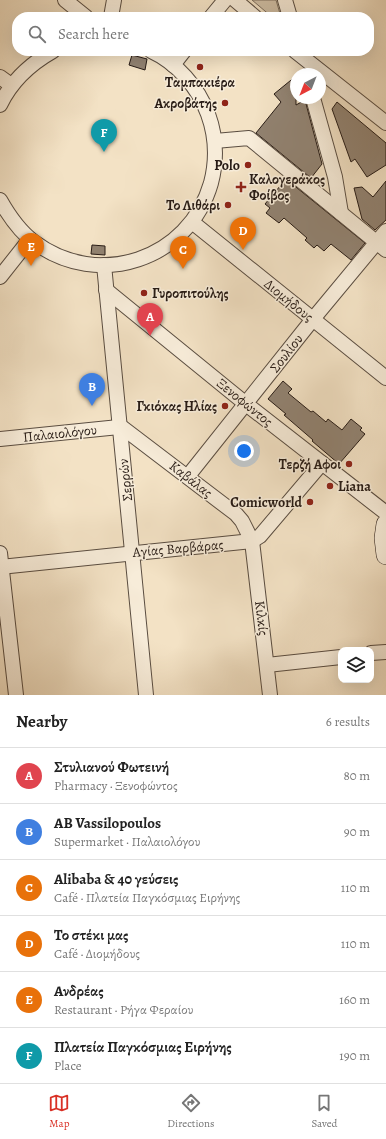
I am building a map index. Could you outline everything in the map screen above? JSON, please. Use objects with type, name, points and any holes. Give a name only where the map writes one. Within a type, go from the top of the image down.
[{"type":"main road","points":[[386,524],[384,538],[386,555]]},
{"type":"street","points":[[65,0],[80,12]]},
{"type":"street","points":[[112,12],[114,0]]},
{"type":"street","points":[[215,12],[225,0]]},
{"type":"street","points":[[235,0],[249,12]]},
{"type":"street","points":[[285,0],[289,12]]},
{"type":"street","points":[[0,105],[6,81],[45,56]]},
{"type":"street","points":[[0,200],[7,213],[30,239],[47,251],[60,257],[89,265],[129,263],[144,258],[172,241],[192,222],[201,208],[208,192],[213,176],[215,141],[205,107],[197,91],[186,77],[173,65],[158,56]]},
{"type":"street","points":[[173,65],[180,56]]},
{"type":"street","points":[[300,56],[305,68]]},
{"type":"street","points":[[303,56],[386,123]]},
{"type":"street","points":[[315,104],[335,177],[341,213]]},
{"type":"street","points":[[215,141],[249,138],[381,246]]},
{"type":"street","name":"Διομήδους","points":[[192,222],[386,378]]},
{"type":"street","name":"Σουλίου","points":[[188,476],[313,319],[381,246],[386,231]]},
{"type":"street","points":[[0,277],[30,239]]},
{"type":"street","name":"Σερρών","points":[[104,265],[146,695]]},
{"type":"street","name":"Ξενοφώντος","points":[[106,290],[246,404],[386,513]]},
{"type":"street","name":"Παλαιολόγου","points":[[0,440],[119,427]]},
{"type":"street","name":"Καβάλας","points":[[119,427],[123,428],[188,476],[236,514],[242,521],[252,541]]},
{"type":"street","points":[[252,541],[260,536],[322,463]]},
{"type":"street","name":"Αγίας Βαρβάρας","points":[[1,562],[132,553],[252,541]]},
{"type":"street","name":"Κιλκίς","points":[[252,541],[270,695]]},
{"type":"street","points":[[1,562],[16,695]]},
{"type":"street","points":[[374,653],[386,652]]},
{"type":"street","points":[[267,665],[338,657]]},
{"type":"shaded area","points":[[252,0],[276,0],[280,12],[266,12]]},
{"type":"building","points":[[132,56],[147,59],[145,70],[129,65]]},
{"type":"building","points":[[290,81],[290,104],[306,104],[322,164],[311,178],[256,133],[281,102],[274,94]]},
{"type":"building","points":[[337,102],[386,143],[386,165],[367,177],[355,159],[351,162],[332,109]]},
{"type":"building","points":[[286,179],[365,243],[351,260],[331,244],[324,251],[317,245],[314,248],[305,240],[307,238],[284,218],[279,223],[266,213],[270,208],[265,204]]},
{"type":"building","points":[[386,181],[386,220],[375,230],[362,219],[354,188],[362,187],[373,197]]},
{"type":"building","points":[[92,245],[105,246],[105,255],[91,254]]},
{"type":"building","points":[[283,381],[292,389],[288,393],[326,422],[328,419],[342,430],[351,419],[362,428],[360,430],[365,434],[339,464],[312,441],[313,440],[284,415],[286,414],[268,399]]},
{"type":"place","name":"Ταμπακιέρα","points":[[200,67]]},
{"type":"place","name":"Ακροβάτης","points":[[225,103]]},
{"type":"place","name":"Πλατεία Παγκόσμιας Ειρήνης","points":[[104,152]]},
{"type":"place","name":"Polo","points":[[248,165]]},
{"type":"place","name":"Καλογεράκος Φοίβος","points":[[241,187]]},
{"type":"place","name":"Το Λιθάρι","points":[[228,205]]},
{"type":"place","name":"Το στέκι μας","points":[[243,250]]},
{"type":"place","name":"Ανδρέας","points":[[31,266]]},
{"type":"place","name":"Alibaba & 40 γεύσεις","points":[[183,269]]},
{"type":"place","name":"Γυροπιτούλης","points":[[144,293]]},
{"type":"place","name":"Στυλιανού Φωτεινή","points":[[150,336]]},
{"type":"place","name":"AB Vassilopoulos","points":[[92,406]]},
{"type":"place","name":"Γκιόκας Ηλίας","points":[[225,406]]},
{"type":"place","name":"Τερζή Αφοι","points":[[349,464]]},
{"type":"place","name":"Liana","points":[[330,486]]},
{"type":"place","name":"Comicworld","points":[[310,502]]}]
